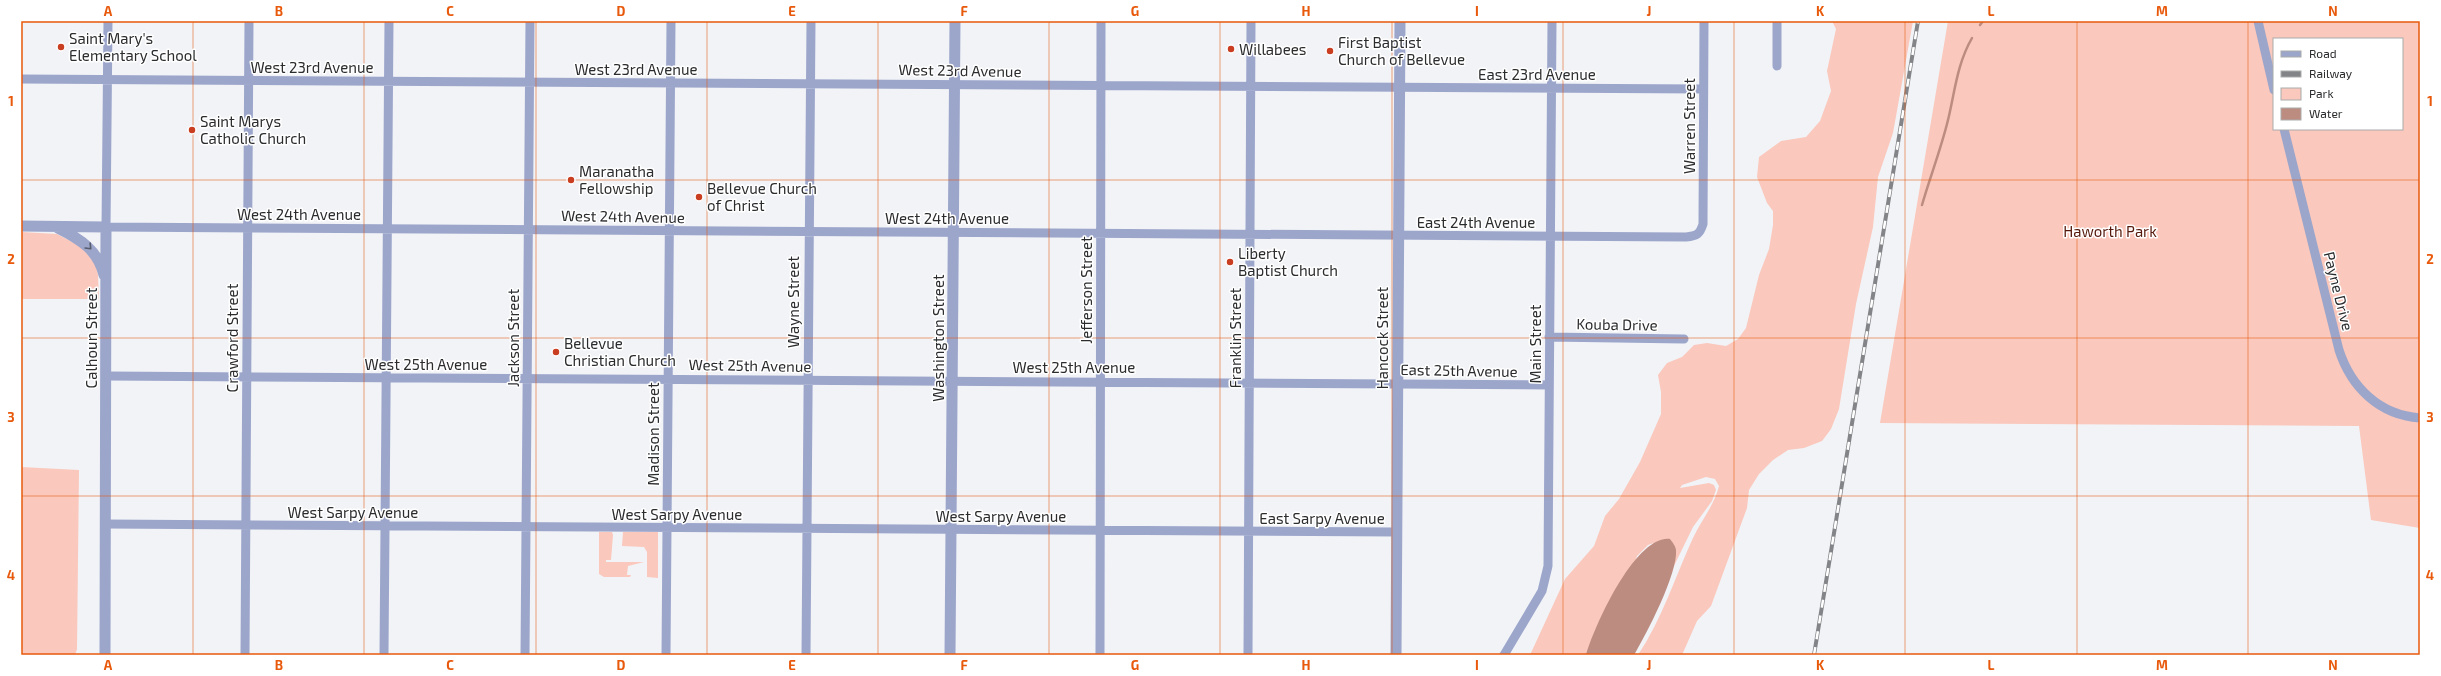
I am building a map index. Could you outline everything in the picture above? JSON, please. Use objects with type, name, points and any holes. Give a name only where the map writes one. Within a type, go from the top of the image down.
[{"type":"street","name":"Calhoun Street","points":[[104,654],[108,21]]},
{"type":"street","name":"Crawford Street","points":[[245,655],[246,229],[249,21]]},
{"type":"street","points":[[384,655],[389,21]]},
{"type":"street","name":"Jackson Street","points":[[525,655],[527,230],[530,21]]},
{"type":"street","name":"Madison Street","points":[[666,655],[670,21]]},
{"type":"street","name":"Wayne Street","points":[[806,655],[808,232],[811,21]]},
{"type":"street","name":"Washington Street","points":[[950,655],[955,21]]},
{"type":"street","name":"Jefferson Street","points":[[1100,655],[1099,530],[1102,21]]},
{"type":"street","name":"Franklin Street","points":[[1248,655],[1251,21]]},
{"type":"street","name":"Hancock Street","points":[[1396,655],[1397,236],[1400,21]]},
{"type":"street","name":"Main Street","points":[[1504,655],[1542,591],[1548,566],[1552,21]]},
{"type":"street","name":"Warren Street","points":[[1700,232],[1703,224],[1704,21]]},
{"type":"street","points":[[1777,21],[1777,66]]},
{"type":"street","points":[[2258,21],[2273,86]]},
{"type":"street","name":"West 23rd Avenue","points":[[21,79],[1250,87]]},
{"type":"street","name":"East 23rd Avenue","points":[[1250,87],[1703,89]]},
{"type":"street","name":"Payne Drive","points":[[2284,130],[2339,350],[2348,373],[2360,389],[2379,405],[2403,415],[2420,418]]},
{"type":"street","name":"West 24th Avenue","points":[[21,226],[246,229],[1250,235]]},
{"type":"street","points":[[56,227],[88,246],[103,269],[107,286]]},
{"type":"street","name":"East 24th Avenue","points":[[1250,235],[1686,237],[1695,236],[1700,232]]},
{"type":"street","name":"Kouba Drive","points":[[1549,337],[1684,339]]},
{"type":"street","name":"West 25th Avenue","points":[[106,376],[1249,382]]},
{"type":"street","name":"East 25th Avenue","points":[[1249,382],[1549,385]]},
{"type":"street","name":"West Sarpy Avenue","points":[[106,524],[1248,531]]},
{"type":"street","name":"East Sarpy Avenue","points":[[1248,531],[1396,532]]},
{"type":"green space","points":[[1832,21],[1913,21],[1893,133],[1878,177],[1873,227],[1856,304],[1839,409],[1831,429],[1822,441],[1804,448],[1788,450],[1773,460],[1759,474],[1749,490],[1747,508],[1711,606],[1697,621],[1682,655],[1638,655],[1654,627],[1693,538],[1717,493],[1719,486],[1715,479],[1706,477],[1682,485],[1680,488],[1709,483],[1714,485],[1716,490],[1712,501],[1693,527],[1671,572],[1674,565],[1665,539],[1648,545],[1637,556],[1629,584],[1592,655],[1530,655],[1565,579],[1594,546],[1605,516],[1619,499],[1640,462],[1661,414],[1661,392],[1658,375],[1667,363],[1682,357],[1694,345],[1707,343],[1726,346],[1738,339],[1746,328],[1759,275],[1769,249],[1773,225],[1773,211],[1767,203],[1757,177],[1759,157],[1781,141],[1806,137],[1820,121],[1831,91],[1827,71],[1836,29]]},
{"type":"green space","name":"Haworth Park","points":[[1948,21],[2420,21],[2420,528],[2371,520],[2359,426],[1880,423]]},
{"type":"green space","points":[[21,232],[57,234],[82,247],[96,265],[99,299],[21,299]]},
{"type":"green space","points":[[21,467],[79,470],[77,649],[75,655],[21,655]]},
{"type":"green space","points":[[599,532],[612,532],[613,535],[611,560],[606,560],[606,562],[644,562],[628,566],[627,575],[631,575],[630,577],[604,577],[599,574]]},
{"type":"green space","points":[[623,532],[658,532],[658,578],[647,577],[647,552],[644,547],[622,546]]},
{"type":"water","points":[[1670,539],[1676,550],[1672,573],[1661,603],[1634,655],[1586,655],[1590,642],[1607,605],[1630,567],[1643,552],[1657,542]]},
{"type":"waterway","points":[[1980,25],[1983,21]]},
{"type":"waterway","points":[[1922,205],[1945,131],[1957,78],[1963,58],[1972,38]]},
{"type":"railway","points":[[1814,655],[1918,21]]},
{"type":"place","name":"Saint Mary's Elementary School","points":[[61,47]]},
{"type":"place","name":"Willabees","points":[[1231,49]]},
{"type":"place","name":"First Baptist Church of Bellevue","points":[[1330,51]]},
{"type":"place","name":"Saint Marys Catholic Church","points":[[192,130]]},
{"type":"place","name":"Maranatha Fellowship","points":[[571,180]]},
{"type":"place","name":"Bellevue Church of Christ","points":[[699,197]]},
{"type":"place","name":"Liberty Baptist Church","points":[[1230,262]]},
{"type":"place","name":"Bellevue Christian Church","points":[[556,352]]}]
